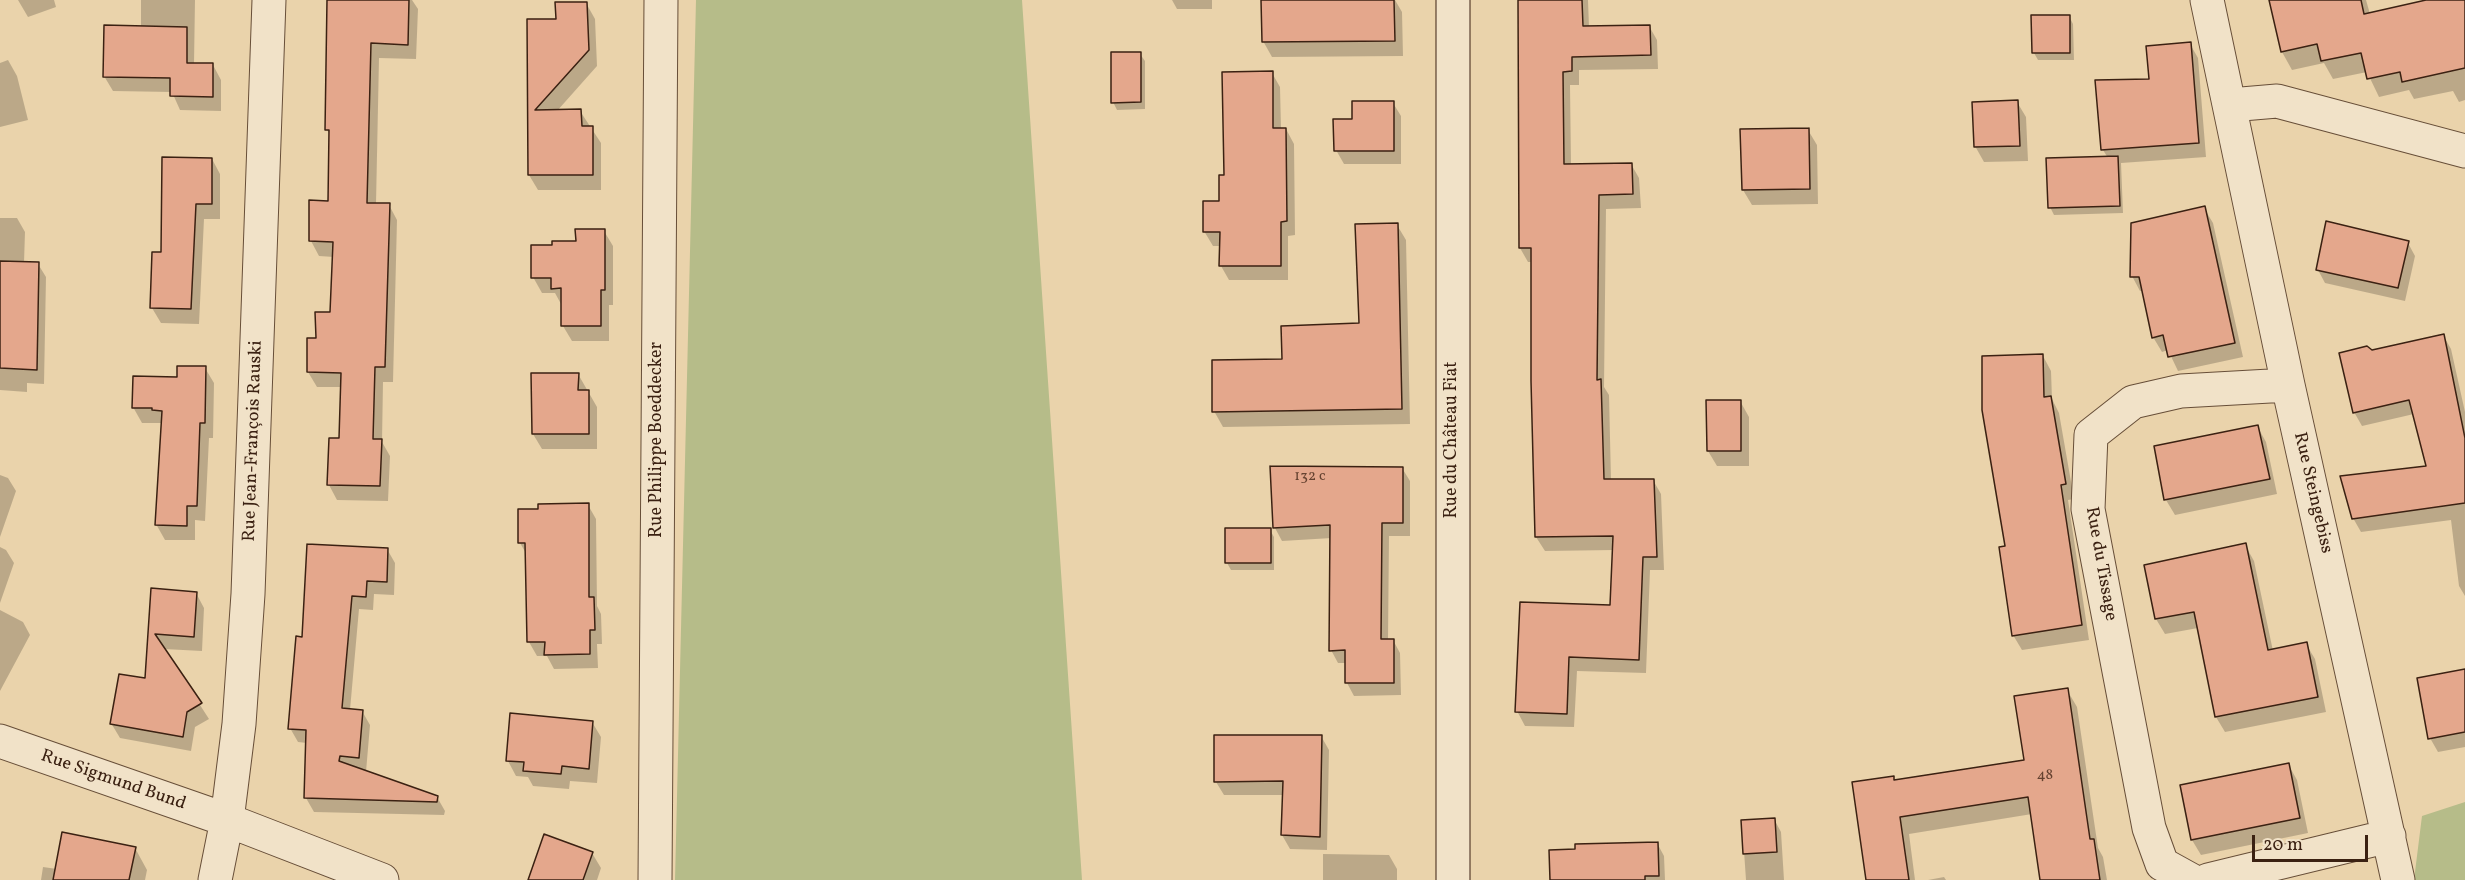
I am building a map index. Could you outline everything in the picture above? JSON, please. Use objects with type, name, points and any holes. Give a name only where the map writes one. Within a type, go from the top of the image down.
[{"type":"street","name":"Rue Jean-François Rauski","points":[[215,880],[227,820],[239,724],[248,594],[269,0]]},
{"type":"street","name":"Rue Philippe Boeddecker","points":[[655,880],[662,0]]},
{"type":"street","name":"Rue du Château Fiat","points":[[1453,0],[1453,880]]},
{"type":"street","name":"Rue Steingebiss","points":[[2207,0],[2288,385],[2398,880]]},
{"type":"street","points":[[2230,105],[2277,101],[2465,151]]},
{"type":"street","name":"Rue du Tissage","points":[[2191,880],[2162,864],[2149,828],[2088,509],[2091,435],[2133,402],[2181,391],[2288,385]]},
{"type":"street","name":"Rue Sigmund Bund","points":[[0,741],[227,820]]},
{"type":"street","points":[[227,820],[382,880]]},
{"type":"street","points":[[2208,880],[2389,836]]},
{"type":"green space","points":[[696,0],[1022,0],[1082,880],[675,880]]},
{"type":"green space","points":[[2465,802],[2465,880],[2414,880],[2422,816]]},
{"type":"building","points":[[327,0],[409,0],[408,45],[371,43],[367,203],[390,203],[385,367],[375,367],[373,439],[382,439],[380,486],[327,485],[329,438],[339,438],[341,373],[307,372],[307,338],[316,338],[315,312],[330,312],[333,242],[309,241],[309,200],[328,201],[329,130],[325,130]]},
{"type":"building","points":[[1261,0],[1394,0],[1395,41],[1262,42]]},
{"type":"building","points":[[1518,0],[1582,0],[1583,26],[1650,25],[1651,55],[1572,57],[1572,71],[1563,72],[1564,164],[1632,163],[1633,194],[1599,195],[1597,380],[1601,379],[1604,479],[1654,479],[1657,557],[1643,557],[1639,660],[1569,657],[1567,714],[1515,712],[1520,602],[1610,605],[1613,536],[1535,537],[1531,381],[1531,248],[1519,248]]},
{"type":"building","points":[[2269,0],[2361,0],[2364,14],[2426,0],[2465,0],[2465,68],[2402,82],[2400,72],[2367,79],[2361,53],[2321,61],[2317,44],[2281,52]]},
{"type":"building","points":[[555,2],[587,2],[589,50],[535,110],[581,109],[582,126],[593,126],[593,175],[528,175],[527,19],[556,19]]},
{"type":"building","points":[[2031,15],[2070,15],[2070,53],[2032,53]]},
{"type":"building","points":[[104,25],[187,27],[187,63],[213,63],[213,97],[170,96],[170,78],[103,77]]},
{"type":"building","points":[[2191,42],[2199,143],[2101,150],[2095,80],[2149,79],[2146,46]]},
{"type":"building","points":[[1111,52],[1141,52],[1141,102],[1111,103]]},
{"type":"building","points":[[1273,71],[1273,128],[1286,128],[1287,221],[1281,222],[1281,266],[1219,266],[1220,232],[1203,232],[1203,201],[1219,201],[1219,175],[1224,175],[1222,72]]},
{"type":"building","points":[[2018,100],[2020,146],[1974,147],[1972,102]]},
{"type":"building","points":[[1352,101],[1394,101],[1394,151],[1334,151],[1333,119],[1352,119]]},
{"type":"building","points":[[1809,128],[1810,189],[1742,190],[1740,129]]},
{"type":"building","points":[[2118,156],[2120,206],[2048,208],[2046,158]]},
{"type":"building","points":[[162,157],[212,158],[212,204],[196,204],[191,309],[150,308],[152,252],[161,252]]},
{"type":"building","points":[[2205,206],[2235,343],[2168,357],[2163,335],[2152,338],[2139,277],[2130,277],[2131,223]]},
{"type":"building","points":[[2326,221],[2409,241],[2398,288],[2316,270]]},
{"type":"building","points":[[1398,223],[1402,409],[1212,412],[1212,360],[1282,359],[1281,326],[1359,323],[1355,224]]},
{"type":"building","points":[[575,229],[605,229],[605,290],[601,290],[601,326],[561,326],[561,288],[551,289],[551,278],[531,278],[531,245],[552,245],[552,241],[576,241]]},
{"type":"building","points":[[0,261],[39,262],[37,370],[0,368]]},
{"type":"building","points":[[2444,334],[2465,438],[2465,503],[2352,519],[2340,476],[2426,466],[2409,400],[2353,413],[2339,353],[2367,346],[2372,350]]},
{"type":"building","points":[[2043,354],[2044,397],[2051,396],[2066,484],[2061,485],[2082,625],[2012,636],[1999,547],[2005,546],[1982,410],[1982,356]]},
{"type":"building","points":[[177,366],[206,366],[205,423],[200,423],[197,506],[187,506],[187,526],[155,525],[162,411],[152,410],[152,408],[132,408],[133,376],[177,377]]},
{"type":"building","points":[[531,373],[579,373],[578,390],[589,390],[589,434],[532,434]]},
{"type":"building","points":[[1706,400],[1741,400],[1741,451],[1707,451]]},
{"type":"building","points":[[2258,425],[2270,479],[2164,500],[2154,446]]},
{"type":"building","points":[[1270,466],[1403,467],[1403,523],[1382,523],[1381,639],[1394,639],[1394,683],[1345,683],[1345,650],[1329,651],[1330,525],[1273,528]]},
{"type":"building","points":[[589,503],[589,597],[594,597],[595,630],[590,630],[590,654],[544,655],[545,642],[527,642],[525,543],[518,543],[518,509],[538,509],[538,504]]},
{"type":"building","points":[[1225,528],[1271,528],[1271,563],[1225,563]]},
{"type":"building","points":[[2246,543],[2268,650],[2307,642],[2318,697],[2215,717],[2194,612],[2155,619],[2144,565]]},
{"type":"building","points":[[307,544],[388,548],[387,582],[367,581],[366,597],[352,596],[342,708],[363,710],[359,758],[340,756],[339,761],[438,796],[437,802],[304,798],[306,730],[288,729],[296,636],[302,637]]},
{"type":"building","points":[[151,588],[197,592],[194,637],[155,634],[202,703],[187,712],[183,737],[110,724],[119,674],[145,678]]},
{"type":"building","points":[[2465,669],[2465,732],[2428,739],[2417,678]]},
{"type":"building","points":[[2068,688],[2090,839],[2094,839],[2100,880],[2040,880],[2028,797],[1900,817],[1909,880],[1866,880],[1852,782],[1894,776],[1894,780],[2024,760],[2014,696]]},
{"type":"building","points":[[510,713],[593,721],[589,769],[562,766],[561,774],[523,771],[524,762],[506,761]]},
{"type":"building","points":[[1214,735],[1322,735],[1320,837],[1281,835],[1283,781],[1214,782]]},
{"type":"building","points":[[2289,763],[2300,818],[2191,840],[2180,785]]},
{"type":"building","points":[[1775,818],[1777,852],[1743,854],[1741,820]]},
{"type":"building","points":[[62,832],[136,847],[129,880],[53,880]]},
{"type":"building","points":[[544,834],[593,852],[583,880],[528,880]]},
{"type":"building","points":[[1658,842],[1659,876],[1645,876],[1645,880],[1550,880],[1549,850],[1575,849],[1575,844]]}]
